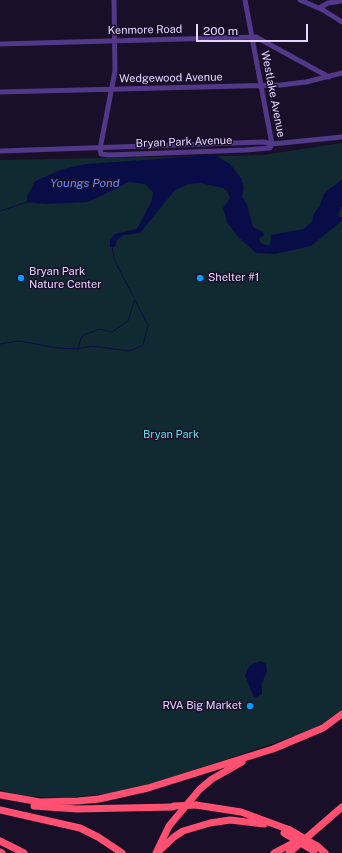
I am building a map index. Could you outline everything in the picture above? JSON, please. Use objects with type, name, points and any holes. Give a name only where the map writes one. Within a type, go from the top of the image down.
[{"type":"highway","points":[[156,853],[169,826],[200,789],[212,779],[239,764],[323,728],[342,714]]},
{"type":"highway","points":[[0,797],[40,802],[78,801],[106,798],[148,788],[276,748]]},
{"type":"highway","points":[[0,797],[20,804],[47,808],[77,809],[174,806],[241,812],[287,832],[316,850],[325,853]]},
{"type":"highway","points":[[194,807],[216,810],[244,817],[287,832]]},
{"type":"highway","points":[[289,853],[342,807]]},
{"type":"highway","points":[[0,810],[80,828],[98,837],[122,853]]},
{"type":"highway","points":[[274,853],[294,843],[330,817]]},
{"type":"highway","points":[[156,853],[174,837],[196,826],[230,820],[264,824]]},
{"type":"highway","points":[[0,841],[24,853]]},
{"type":"street","points":[[100,149],[116,71],[114,0]]},
{"type":"street","name":"Westlake Avenue","points":[[245,0],[272,144]]},
{"type":"street","points":[[300,0],[319,8],[342,22]]},
{"type":"street","points":[[319,8],[328,3],[342,1]]},
{"type":"street","name":"Kenmore Road","points":[[0,44],[252,37],[260,39],[329,77]]},
{"type":"street","name":"Wedgewood Avenue","points":[[0,92],[261,86],[294,84],[342,73]]},
{"type":"street","name":"Bryan Park Avenue","points":[[0,151],[100,149],[101,154],[109,155],[246,150],[270,148],[272,144],[342,137]]},
{"type":"green space","name":"Bryan Park","points":[[342,143],[342,709],[321,725],[301,734],[152,784],[114,793],[63,798],[23,796],[0,790],[0,160],[263,155]]},
{"type":"water","name":"Youngs Pond","points":[[215,155],[230,164],[241,178],[244,188],[242,197],[247,204],[253,227],[263,232],[264,235],[259,239],[263,244],[270,246],[271,235],[303,229],[312,222],[313,215],[320,205],[324,194],[342,180],[342,206],[338,215],[339,217],[342,217],[342,221],[311,246],[275,254],[256,253],[237,236],[227,222],[223,208],[230,198],[227,191],[223,188],[200,183],[189,184],[175,190],[140,233],[124,235],[117,240],[115,247],[110,247],[110,239],[115,234],[137,229],[152,200],[153,192],[145,184],[129,182],[88,202],[45,204],[27,202],[27,197],[35,181],[63,169],[86,164]]},
{"type":"water","points":[[261,661],[266,664],[267,671],[262,683],[262,694],[254,698],[245,675],[250,665]]},
{"type":"waterway","points":[[0,211],[27,202]]},
{"type":"waterway","points":[[0,344],[19,341],[58,348],[78,349],[92,346],[130,351],[143,345],[148,325],[114,259],[112,247]]},
{"type":"waterway","points":[[78,349],[81,338],[86,334],[100,329],[112,332],[128,321],[134,301]]},
{"type":"place","name":"Bryan Park Nature Center","points":[[21,278]]},
{"type":"place","name":"Shelter #1","points":[[200,278]]},
{"type":"place","name":"RVA Big Market","points":[[250,706]]}]
